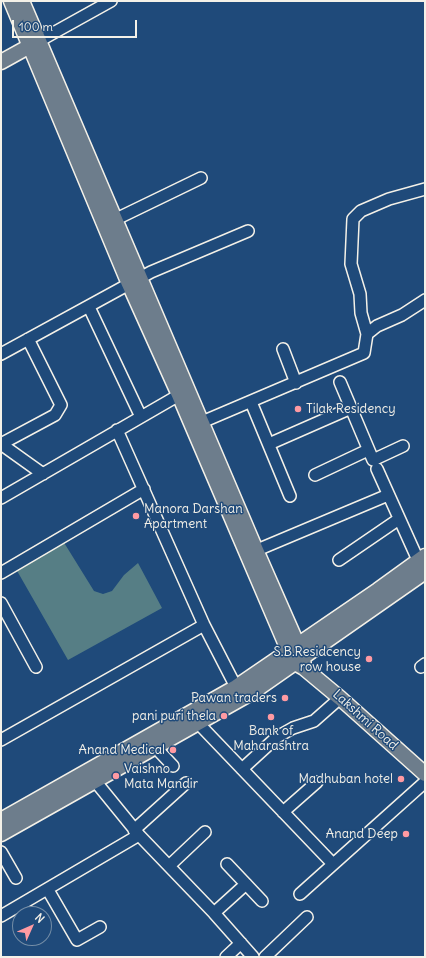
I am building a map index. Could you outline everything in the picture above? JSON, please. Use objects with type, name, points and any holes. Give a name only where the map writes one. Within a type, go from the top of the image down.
[{"type":"main road","points":[[11,1],[35,44]]},
{"type":"main road","points":[[22,1],[35,44],[251,552],[298,657]]},
{"type":"main road","points":[[1,62],[35,44]]},
{"type":"main road","points":[[1,834],[253,692],[423,562]]},
{"type":"main road","points":[[1,820],[236,687],[298,657]]},
{"type":"main road","name":"Lakshmi Road","points":[[298,657],[340,698],[425,774]]},
{"type":"street","points":[[35,44],[111,1]]},
{"type":"street","points":[[110,222],[201,178]]},
{"type":"street","points":[[197,424],[364,353],[368,334],[361,313],[360,294],[351,264],[353,219],[361,211],[375,205],[425,189]]},
{"type":"street","points":[[1,354],[135,281],[248,231]]},
{"type":"street","points":[[368,334],[377,326],[402,315],[425,300]]},
{"type":"street","points":[[88,307],[140,417]]},
{"type":"street","points":[[28,339],[61,405],[55,415],[1,444],[43,474]]},
{"type":"street","points":[[283,349],[296,383]]},
{"type":"street","points":[[340,382],[373,460],[403,446]]},
{"type":"street","points":[[1,498],[183,393]]},
{"type":"street","points":[[251,402],[290,496]]},
{"type":"street","points":[[269,444],[351,408]]},
{"type":"street","points":[[117,430],[204,625],[236,687]]},
{"type":"street","points":[[315,475],[368,450]]},
{"type":"street","points":[[377,469],[399,519],[423,562]]},
{"type":"street","points":[[1,573],[144,489]]},
{"type":"street","points":[[251,552],[388,495]]},
{"type":"street","points":[[340,560],[399,519]]},
{"type":"street","points":[[1,603],[36,667]]},
{"type":"street","points":[[2,736],[204,625]]},
{"type":"street","points":[[242,769],[277,738],[292,728],[314,721],[340,698]]},
{"type":"street","points":[[198,724],[333,864]]},
{"type":"street","points":[[156,748],[173,766]]},
{"type":"street","points":[[87,770],[95,782],[137,832],[214,913],[253,957]]},
{"type":"street","points":[[283,812],[317,782]]},
{"type":"street","points":[[300,894],[425,782]]},
{"type":"street","points":[[1,916],[48,890],[137,832],[186,783]]},
{"type":"street","points":[[169,866],[205,832]]},
{"type":"street","points":[[1,852],[16,878]]},
{"type":"street","points":[[227,864],[262,901]]},
{"type":"street","points":[[214,913],[246,884]]},
{"type":"street","points":[[48,890],[77,940],[100,927]]},
{"type":"street","points":[[265,957],[307,917]]},
{"type":"street","points":[[226,957],[241,944]]},
{"type":"green space","points":[[63,541],[94,591],[103,594],[112,591],[124,575],[138,563],[162,608],[68,660],[16,569]]},
{"type":"place","name":"Tilak Residency","points":[[298,409]]},
{"type":"place","name":"Manora Darshan Apartment","points":[[136,516]]},
{"type":"place","name":"S.B.Residcency row house","points":[[369,659]]},
{"type":"place","name":"Pawan traders","points":[[285,698]]},
{"type":"place","name":"pani puri thela","points":[[224,716]]},
{"type":"place","name":"Bank of Maharashtra","points":[[271,717]]},
{"type":"place","name":"Anand Medical","points":[[173,750]]},
{"type":"place","name":"Vaishno Mata Mandir","points":[[116,776]]},
{"type":"place","name":"Madhuban hotel","points":[[401,779]]},
{"type":"place","name":"Anand Deep","points":[[406,834]]}]
